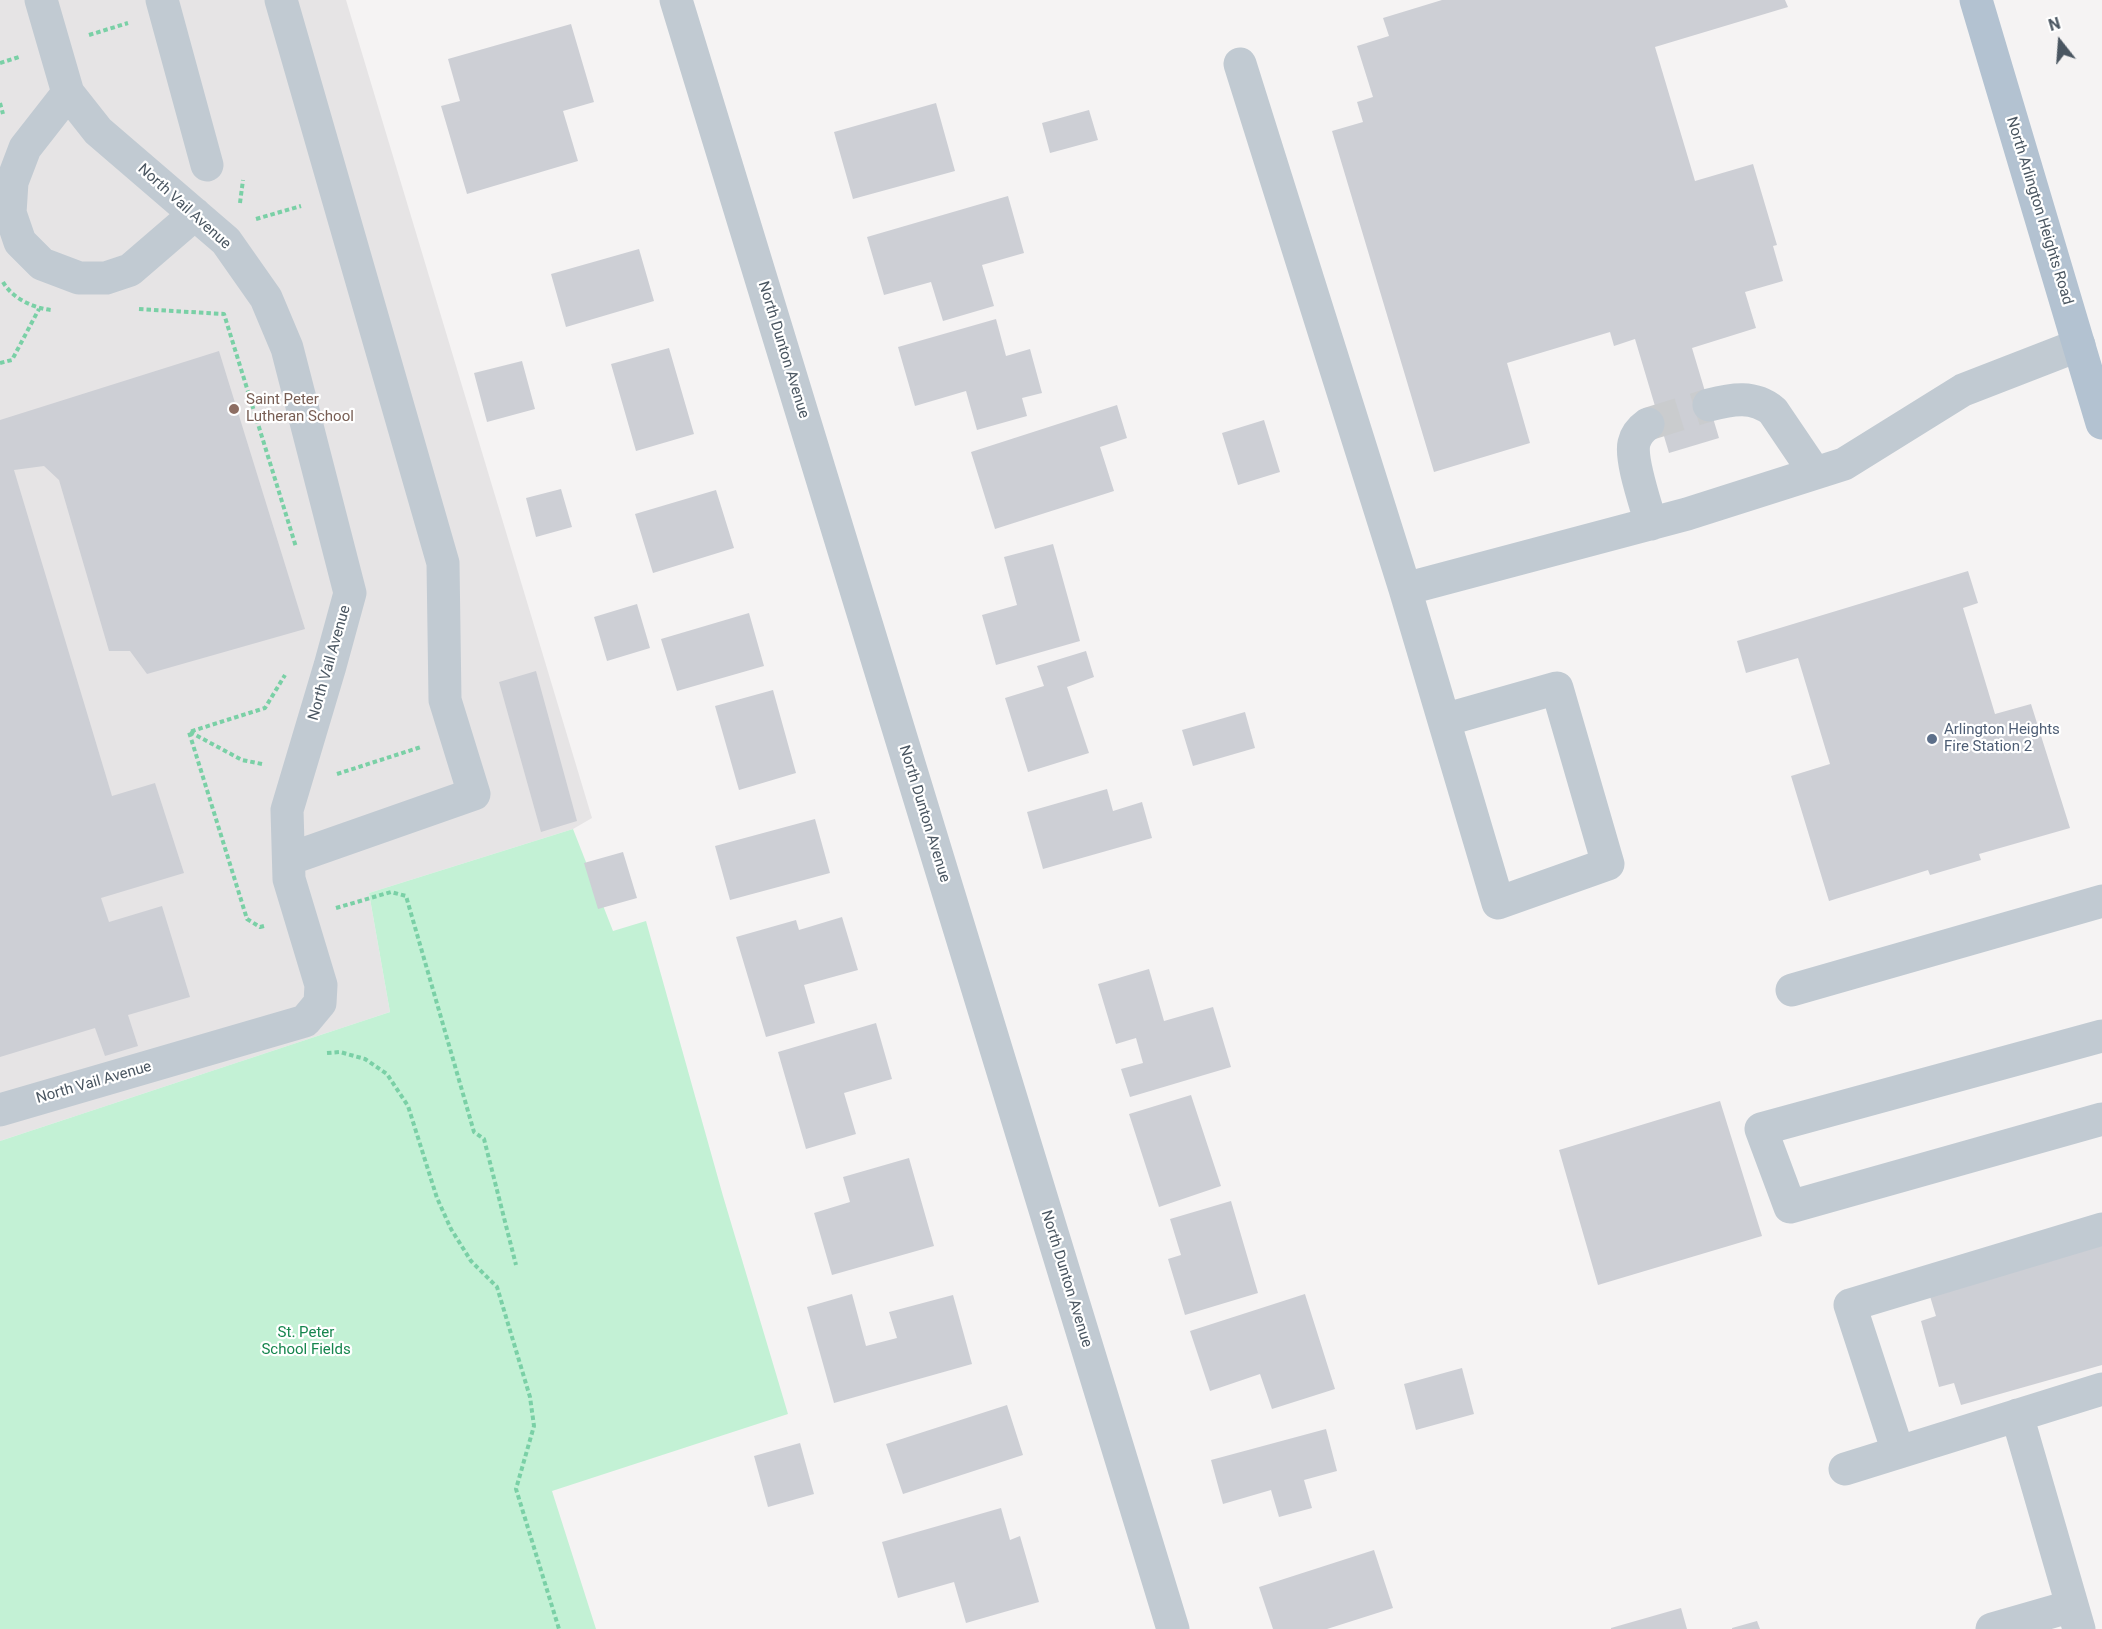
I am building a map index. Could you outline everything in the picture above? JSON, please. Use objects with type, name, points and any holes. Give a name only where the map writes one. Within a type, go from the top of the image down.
[{"type":"main road","name":"North Arlington Heights Road","points":[[1976,0],[2102,423]]},
{"type":"street","name":"North Vail Avenue","points":[[0,1110],[304,1021],[320,1004],[321,986],[289,879],[287,810],[350,593],[287,348],[266,298],[226,241],[98,130],[68,93],[41,0]]},
{"type":"street","points":[[162,0],[207,165]]},
{"type":"street","points":[[281,0],[443,563],[445,700],[474,794],[289,859]]},
{"type":"street","name":"North Dunton Avenue","points":[[676,0],[1173,1629]]},
{"type":"street","points":[[1240,64],[1405,589],[1498,903],[1608,864],[1557,688],[1444,720]]},
{"type":"street","points":[[68,93],[25,148],[12,182],[10,213],[20,242],[42,264],[79,278],[106,279],[130,270],[195,214]]},
{"type":"street","points":[[1405,589],[1651,524],[1844,464],[1963,390],[2079,345]]},
{"type":"street","points":[[1709,405],[1729,400],[1749,399],[1764,403],[1773,411],[1815,474]]},
{"type":"street","points":[[1648,424],[1638,432],[1633,445],[1651,524]]},
{"type":"street","points":[[1792,990],[2102,901]]},
{"type":"street","points":[[2102,1036],[1761,1129],[1790,1207],[2102,1119]]},
{"type":"street","points":[[1898,1452],[1850,1305],[2102,1229]]},
{"type":"street","points":[[1845,1469],[2102,1389]]},
{"type":"street","points":[[1992,1629],[2075,1618],[2016,1415]]},
{"type":"path","points":[[249,221],[337,196]]},
{"type":"path","points":[[135,309],[141,303]]},
{"type":"path","points":[[221,303],[224,314]]},
{"type":"path","points":[[0,363],[12,360],[39,309]]},
{"type":"path","points":[[319,1053],[340,1052],[365,1059],[387,1074],[408,1106],[437,1198],[451,1229],[471,1261],[497,1287],[530,1397],[534,1426],[516,1489],[560,1629]]},
{"type":"shaded area","name":"Saint Peter Lutheran School","points":[[0,0],[346,0],[592,818],[573,829],[369,893],[390,1012],[0,1141]]},
{"type":"green space","name":"St. Peter School Fields","points":[[573,829],[613,931],[646,921],[723,1196],[788,1414],[552,1491],[596,1629],[0,1629],[0,1141],[390,1012],[369,893]]},
{"type":"building","points":[[1442,0],[1785,0],[1788,7],[1655,47],[1695,181],[1753,164],[1777,245],[1773,246],[1783,281],[1745,292],[1756,328],[1692,348],[1719,438],[1669,453],[1635,339],[1614,346],[1610,332],[1507,363],[1530,443],[1434,472],[1332,131],[1363,122],[1357,102],[1373,97],[1357,46],[1389,36],[1383,18]]},
{"type":"building","points":[[571,24],[594,102],[563,111],[578,161],[467,194],[441,106],[460,101],[448,59]]},
{"type":"building","points":[[936,103],[955,171],[853,199],[834,132]]},
{"type":"building","points":[[1089,110],[1098,140],[1050,153],[1042,123]]},
{"type":"building","points":[[1008,196],[1024,253],[982,265],[994,306],[943,321],[931,282],[884,295],[867,237]]},
{"type":"building","points":[[639,249],[654,301],[566,327],[551,274]]},
{"type":"building","points":[[996,319],[1006,356],[1030,349],[1042,393],[1022,398],[1027,416],[977,430],[966,391],[915,406],[898,347]]},
{"type":"building","points":[[669,348],[694,434],[636,451],[611,364]]},
{"type":"building","points":[[219,351],[305,629],[147,674],[130,651],[109,651],[59,480],[44,466],[14,470],[112,796],[155,783],[184,873],[101,898],[109,922],[162,906],[190,997],[128,1015],[138,1046],[105,1056],[95,1028],[0,1057],[0,420]]},
{"type":"building","points":[[522,361],[535,409],[487,422],[474,373]]},
{"type":"building","points":[[1117,405],[1127,438],[1100,447],[1114,491],[995,529],[971,452]]},
{"type":"building","points":[[1264,420],[1280,472],[1238,485],[1222,433]]},
{"type":"building","points":[[561,489],[572,527],[536,537],[526,498]]},
{"type":"building","points":[[716,490],[734,548],[653,573],[635,514]]},
{"type":"building","points":[[1053,544],[1080,641],[996,665],[982,615],[1017,605],[1004,557]]},
{"type":"building","name":"Arlington Heights Fire Station 2","points":[[1968,571],[1978,603],[1963,608],[1995,714],[2031,704],[2070,828],[1979,854],[1981,860],[1930,875],[1928,870],[1829,901],[1791,776],[1830,764],[1798,658],[1746,673],[1737,641]]},
{"type":"building","points":[[637,604],[650,648],[607,661],[594,617]]},
{"type":"building","points":[[749,613],[764,666],[677,691],[661,639]]},
{"type":"building","points":[[1086,651],[1094,677],[1067,687],[1089,753],[1028,772],[1005,698],[1044,686],[1037,666]]},
{"type":"building","points":[[536,671],[577,821],[541,832],[499,682]]},
{"type":"building","points":[[773,690],[796,773],[739,790],[715,706]]},
{"type":"building","points":[[1245,712],[1255,748],[1193,766],[1182,730]]},
{"type":"building","points":[[1107,789],[1113,811],[1142,802],[1152,838],[1043,869],[1027,812]]},
{"type":"building","points":[[815,819],[830,873],[730,900],[715,846]]},
{"type":"building","points":[[623,852],[637,898],[598,909],[584,863]]},
{"type":"building","points":[[842,917],[858,970],[804,985],[815,1023],[766,1037],[736,937],[796,920],[799,930]]},
{"type":"building","points":[[1149,969],[1164,1021],[1213,1007],[1231,1067],[1130,1097],[1121,1069],[1143,1063],[1136,1038],[1116,1044],[1098,984]]},
{"type":"building","points":[[876,1023],[892,1079],[844,1093],[856,1134],[806,1149],[778,1052]]},
{"type":"building","points":[[1191,1095],[1221,1186],[1159,1207],[1129,1114]]},
{"type":"building","points":[[1720,1101],[1762,1236],[1598,1285],[1559,1150]]},
{"type":"building","points":[[909,1158],[934,1246],[832,1275],[814,1213],[850,1202],[843,1177]]},
{"type":"building","points":[[1231,1201],[1258,1293],[1185,1315],[1168,1259],[1181,1255],[1170,1219]]},
{"type":"building","points":[[2102,1241],[2102,1365],[1961,1405],[1954,1383],[1939,1387],[1921,1321],[1936,1316],[1929,1293]]},
{"type":"building","points":[[852,1294],[866,1346],[897,1338],[889,1312],[953,1295],[972,1364],[834,1403],[807,1307]]},
{"type":"building","points":[[1305,1294],[1335,1389],[1272,1409],[1260,1374],[1210,1391],[1190,1331]]},
{"type":"building","points":[[1462,1368],[1474,1414],[1416,1430],[1404,1384]]},
{"type":"building","points":[[1007,1405],[1023,1455],[903,1494],[886,1444]]},
{"type":"building","points":[[1326,1429],[1337,1471],[1304,1480],[1312,1508],[1279,1517],[1271,1490],[1223,1504],[1211,1460]]},
{"type":"building","points":[[800,1443],[814,1494],[768,1507],[754,1456]]},
{"type":"building","points":[[1001,1508],[1010,1540],[1020,1536],[1039,1602],[966,1623],[954,1582],[898,1598],[882,1542]]},
{"type":"building","points":[[1374,1550],[1393,1608],[1327,1629],[1273,1629],[1259,1587]]},
{"type":"building","points":[[1681,1608],[1687,1629],[1611,1629],[1611,1628]]},
{"type":"building","points":[[1757,1621],[1760,1629],[1732,1629],[1732,1628]]},
{"type":"tunnel","points":[[1648,424],[1709,405]]},
{"type":"place","name":"Saint Peter Lutheran School","points":[[234,409]]},
{"type":"place","name":"Arlington Heights Fire Station 2","points":[[1932,739]]}]
